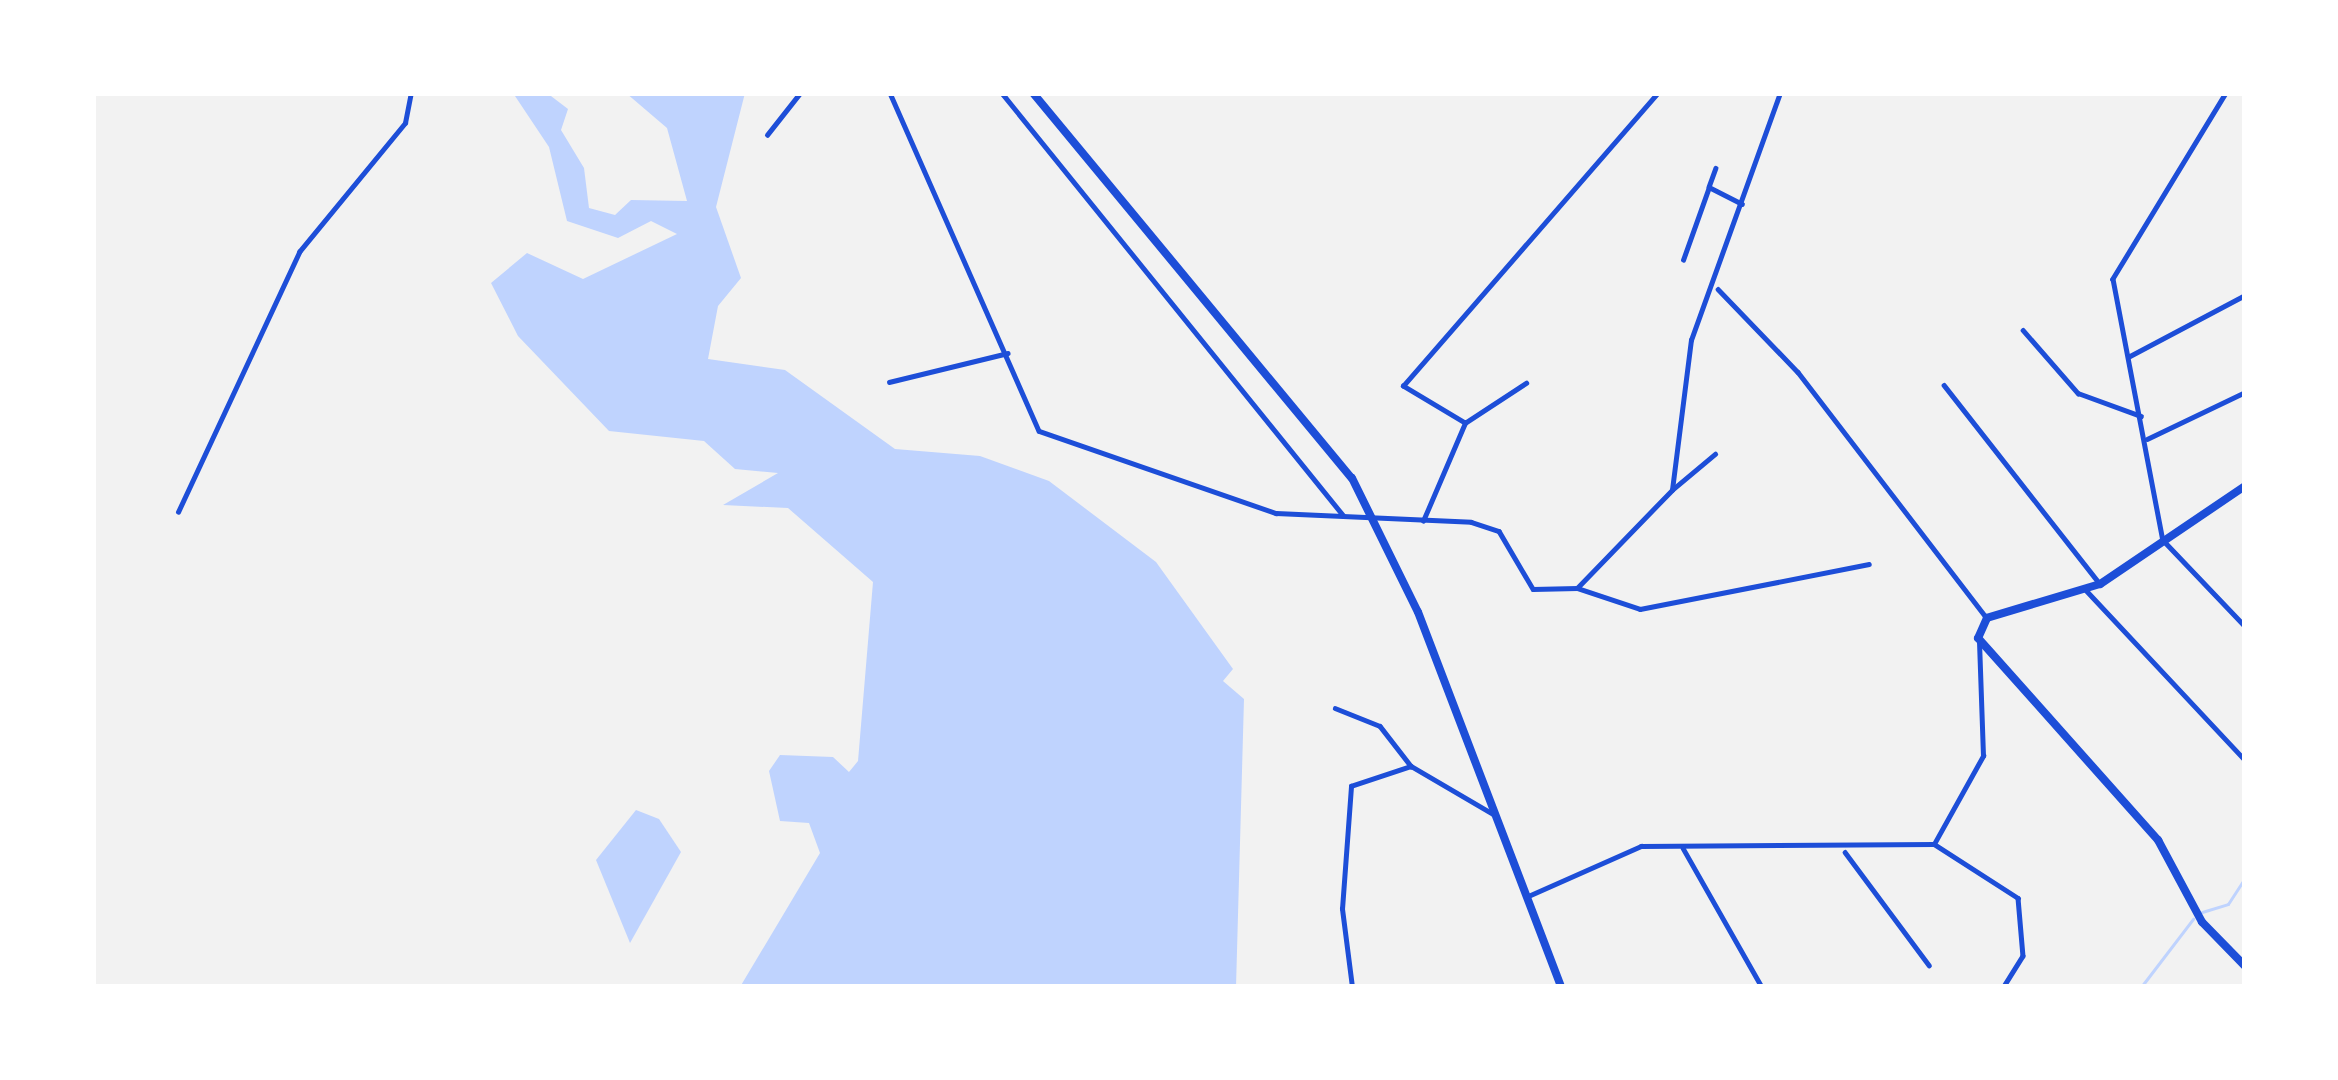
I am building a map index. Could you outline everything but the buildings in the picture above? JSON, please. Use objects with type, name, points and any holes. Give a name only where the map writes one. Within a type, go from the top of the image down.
[{"type":"main road","points":[[1033,93],[1307,414],[1374,522],[1497,815],[1561,987]]},
{"type":"main road","points":[[2245,487],[2100,584],[1987,618],[1978,638],[2158,840],[2202,922],[2245,966]]},
{"type":"street","points":[[178,512],[298,252],[405,123],[411,93]]},
{"type":"street","points":[[767,135],[800,93]]},
{"type":"street","points":[[890,93],[938,223],[1008,353],[1039,431],[1276,512],[1499,531],[1524,585],[1577,588],[1640,609],[1869,564]]},
{"type":"street","points":[[1002,93],[1343,515]]},
{"type":"street","points":[[1465,423],[1403,386],[1658,93]]},
{"type":"street","points":[[1672,490],[1691,340],[1718,290],[1780,93]]},
{"type":"street","points":[[2226,93],[2113,279],[2163,540],[2245,626]]},
{"type":"street","points":[[1682,260],[1716,168]]},
{"type":"street","points":[[1709,187],[1742,204]]},
{"type":"street","points":[[1718,290],[1798,372],[1987,618]]},
{"type":"street","points":[[2128,357],[2245,295]]},
{"type":"street","points":[[2023,330],[2078,393],[2141,416]]},
{"type":"street","points":[[889,382],[1008,353]]},
{"type":"street","points":[[1423,521],[1465,423],[1526,383]]},
{"type":"street","points":[[1944,385],[2100,584]]},
{"type":"street","points":[[2146,440],[2245,392]]},
{"type":"street","points":[[1577,588],[1672,490],[1715,454]]},
{"type":"street","points":[[2085,589],[2245,760]]},
{"type":"street","points":[[1934,844],[1982,756],[1978,638]]},
{"type":"street","points":[[1335,708],[1380,726],[1411,766],[1479,815],[1497,815]]},
{"type":"street","points":[[1352,987],[1342,909],[1351,786],[1411,766]]},
{"type":"street","points":[[1526,897],[1641,846],[1845,852],[1934,844],[2016,893],[2023,956],[2004,987]]},
{"type":"street","points":[[1683,848],[1762,987]]},
{"type":"street","points":[[1845,852],[1929,965]]},
{"type":"water","points":[[513,93],[547,93],[568,109],[561,130],[584,168],[589,208],[615,215],[631,200],[687,201],[667,128],[626,93],[745,93],[716,207],[741,278],[718,306],[708,359],[785,370],[895,449],[980,456],[1049,481],[1156,562],[1233,669],[1223,681],[1244,699],[1236,987],[740,987],[820,853],[809,823],[780,821],[769,771],[780,755],[833,757],[849,772],[858,761],[873,582],[788,508],[723,505],[778,473],[735,469],[704,441],[609,431],[518,336],[491,283],[527,253],[583,279],[677,234],[651,221],[618,238],[567,221],[549,147]]},
{"type":"water","points":[[636,810],[659,819],[681,852],[630,943],[596,860]]},
{"type":"waterway","points":[[2202,912],[2228,904],[2245,878]]},
{"type":"waterway","points":[[2141,987],[2193,919]]}]
